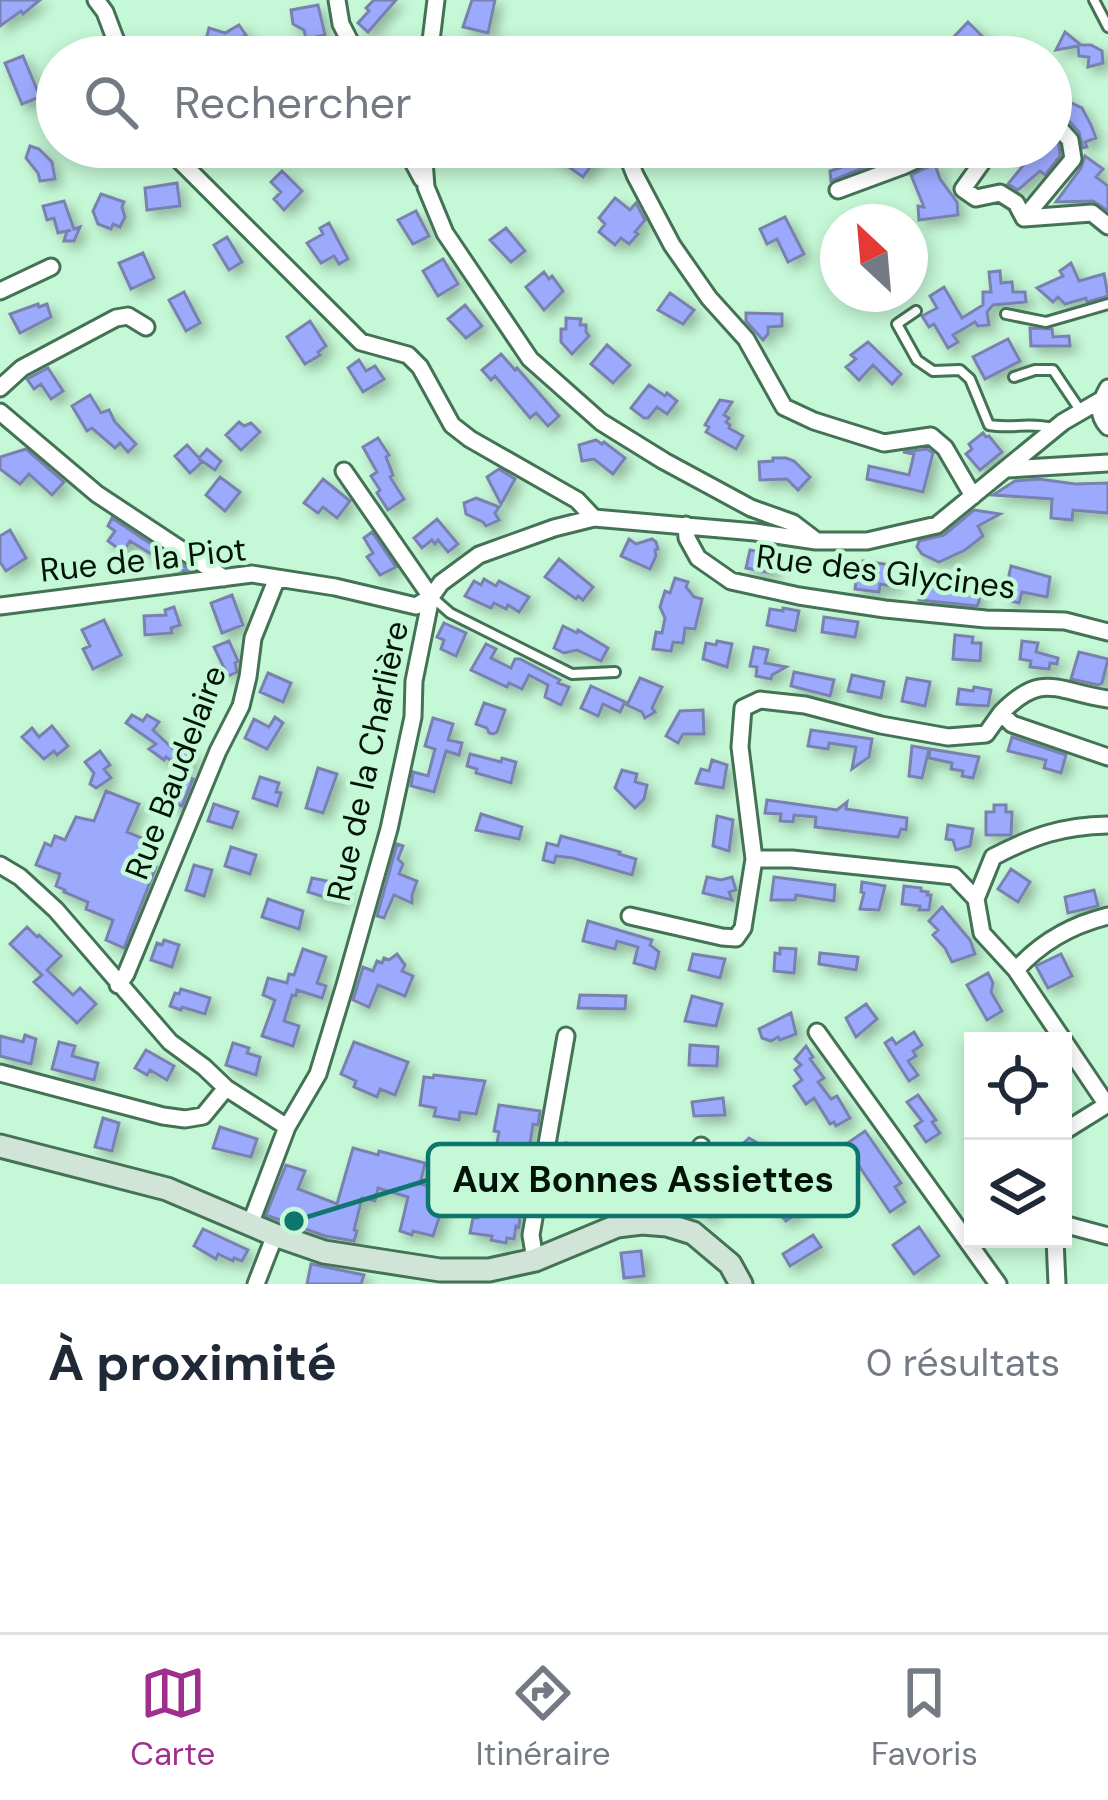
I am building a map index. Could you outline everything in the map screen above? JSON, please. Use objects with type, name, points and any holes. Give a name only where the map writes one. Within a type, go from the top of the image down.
[{"type":"street","points":[[96,0],[114,36]]},
{"type":"street","points":[[337,0],[347,36]]},
{"type":"street","points":[[432,36],[436,0]]},
{"type":"street","points":[[187,168],[362,342],[408,356],[452,425],[577,500],[594,518]]},
{"type":"street","points":[[416,168],[446,233],[530,359],[601,422],[751,508],[793,523],[816,541]]},
{"type":"street","points":[[425,168],[426,187]]},
{"type":"street","points":[[632,168],[673,245],[709,298],[746,339],[784,407],[884,443],[931,436],[945,448],[974,496]]},
{"type":"street","points":[[838,190],[898,168]]},
{"type":"street","points":[[977,168],[963,188],[976,198],[1000,193],[1016,203],[1024,218]]},
{"type":"street","points":[[1024,218],[1065,168]]},
{"type":"street","points":[[1024,218],[1092,213],[1108,226]]},
{"type":"street","points":[[0,291],[51,267]]},
{"type":"street","points":[[0,388],[35,360],[116,318],[128,316],[146,327]]},
{"type":"street","points":[[1104,394],[1101,419],[1108,427]]},
{"type":"street","name":"Rue de la Charlière","points":[[250,1222],[287,1127],[317,1074],[388,829],[413,717],[414,681],[431,597],[441,583],[479,555],[594,518],[816,541],[867,541],[937,525],[1024,452],[1104,394]]},
{"type":"street","points":[[0,412],[97,494],[224,578]]},
{"type":"street","points":[[1008,469],[1108,463]]},
{"type":"street","points":[[344,471],[431,597]]},
{"type":"street","points":[[751,508],[755,532]]},
{"type":"street","name":"Rue des Glycines","points":[[686,525],[698,558],[731,581],[885,609],[986,620],[1065,621],[1108,632]]},
{"type":"street","name":"Rue de la Piot","points":[[0,606],[252,574],[416,606],[431,597]]},
{"type":"street","name":"Rue Baudelaire","points":[[118,985],[241,706],[253,638],[277,578]]},
{"type":"street","points":[[630,916],[736,938],[743,928],[754,860],[740,747],[743,708],[760,700],[805,705],[948,737],[986,734],[1020,694],[1047,686],[1108,699]]},
{"type":"street","points":[[1001,713],[1012,724],[1108,757]]},
{"type":"street","points":[[1072,1126],[1108,1104],[1016,970],[982,933],[976,899],[993,857],[1035,836],[1108,825]]},
{"type":"street","points":[[754,860],[792,859],[954,876],[976,899]]},
{"type":"street","points":[[0,865],[56,910],[170,1042],[226,1088],[287,1127]]},
{"type":"street","points":[[1016,970],[1056,934],[1108,916]]},
{"type":"street","points":[[817,1032],[998,1284]]},
{"type":"street","points":[[535,1260],[531,1235],[566,1036]]},
{"type":"street","points":[[0,1073],[185,1119],[203,1117],[226,1088]]},
{"type":"street","points":[[0,1146],[167,1189],[324,1252],[440,1270],[489,1270],[535,1260],[617,1226],[642,1223],[694,1233],[730,1264],[741,1284]]},
{"type":"street","points":[[667,1225],[701,1146]]},
{"type":"street","points":[[1072,1226],[1108,1236]]},
{"type":"street","points":[[256,1284],[275,1235]]},
{"type":"street","points":[[1055,1248],[1057,1284]]},
{"type":"lane","points":[[1094,0],[1108,27]]},
{"type":"lane","points":[[1006,314],[1046,322],[1108,304]]},
{"type":"lane","points":[[915,312],[897,324],[917,360],[934,371],[960,370],[970,379],[989,425],[1038,424],[1054,429]]},
{"type":"lane","points":[[1015,377],[1053,370],[1081,412]]},
{"type":"lane","points":[[431,597],[450,613],[572,674],[615,672]]},
{"type":"building","points":[[0,0],[40,0],[0,26]]},
{"type":"building","points":[[374,0],[396,0],[368,32],[358,23]]},
{"type":"building","points":[[472,0],[495,0],[488,33],[463,27]]},
{"type":"building","points":[[318,5],[325,35],[305,36],[293,24],[291,10]]},
{"type":"building","points":[[968,22],[982,36],[955,36]]},
{"type":"building","points":[[239,25],[246,35],[207,36],[209,28],[225,33]]},
{"type":"building","points":[[1072,38],[1102,51],[1103,63],[1088,67],[1089,57],[1079,56],[1078,46],[1072,47]]},
{"type":"building","points":[[23,56],[36,99],[22,104],[5,63]]},
{"type":"building","points":[[1072,103],[1082,108],[1096,138],[1083,148],[1072,124]]},
{"type":"building","points":[[30,146],[36,148],[36,168],[53,168],[55,179],[40,181],[26,158]]},
{"type":"building","points":[[1085,156],[1103,169],[1096,177],[1108,186],[1108,211],[1093,201],[1056,202]]},
{"type":"building","points":[[839,168],[863,168],[831,181],[830,171]]},
{"type":"building","points":[[936,168],[957,202],[958,215],[928,219],[928,204],[923,204],[911,175]]},
{"type":"building","points":[[1021,168],[1051,168],[1018,190],[1008,184]]},
{"type":"building","points":[[282,171],[302,191],[284,210],[274,199],[281,192],[271,182]]},
{"type":"building","points":[[177,183],[180,206],[147,210],[145,188]]},
{"type":"building","points":[[101,194],[124,202],[120,227],[98,224],[93,211]]},
{"type":"building","points":[[615,198],[630,210],[636,203],[645,220],[629,244],[621,238],[615,245],[599,232],[605,224],[599,218]]},
{"type":"building","points":[[64,201],[74,229],[80,227],[74,241],[64,241],[71,230],[58,233],[54,218],[47,220],[43,206]]},
{"type":"building","points":[[416,211],[429,236],[413,244],[398,220]]},
{"type":"building","points":[[785,217],[804,254],[788,262],[777,239],[767,244],[760,229]]},
{"type":"building","points":[[329,223],[348,259],[339,264],[334,256],[321,263],[307,243],[323,234],[320,228]]},
{"type":"building","points":[[506,228],[525,251],[511,262],[490,240]]},
{"type":"building","points":[[227,237],[242,262],[229,270],[214,245]]},
{"type":"building","points":[[143,253],[154,278],[131,289],[119,263]]},
{"type":"building","points":[[443,259],[458,284],[438,296],[423,271]]},
{"type":"building","points":[[1071,263],[1079,281],[1104,274],[1108,296],[1065,304],[1058,297],[1053,302],[1037,288],[1063,276],[1060,271]]},
{"type":"building","points":[[1000,271],[1001,283],[1012,282],[1013,292],[1025,292],[1026,302],[993,305],[987,312],[989,325],[975,322],[953,335],[958,342],[948,348],[934,324],[929,327],[922,316],[937,308],[930,296],[944,287],[962,318],[983,305],[983,292],[991,292],[989,272]]},
{"type":"building","points":[[544,272],[563,291],[544,310],[526,287]]},
{"type":"building","points":[[184,292],[200,323],[186,331],[169,300]]},
{"type":"building","points":[[670,293],[694,310],[683,324],[658,310]]},
{"type":"building","points":[[47,304],[51,317],[20,333],[10,314]]},
{"type":"building","points":[[465,305],[482,326],[466,338],[448,319]]},
{"type":"building","points":[[746,313],[782,314],[782,326],[768,327],[763,340],[746,321]]},
{"type":"building","points":[[566,318],[581,319],[589,336],[572,354],[561,342]]},
{"type":"building","points":[[310,321],[326,346],[305,364],[287,337]]},
{"type":"building","points":[[1030,328],[1052,329],[1053,337],[1069,336],[1070,346],[1031,346]]},
{"type":"building","points":[[1008,339],[1020,361],[985,379],[973,357]]},
{"type":"building","points":[[868,342],[901,374],[892,384],[873,365],[859,380],[846,367],[856,359],[851,355]]},
{"type":"building","points":[[607,345],[630,365],[613,383],[591,364]]},
{"type":"building","points":[[501,354],[559,416],[548,426],[536,413],[530,418],[495,376],[491,380],[482,370]]},
{"type":"building","points":[[359,360],[366,371],[375,366],[384,379],[363,392],[348,368]]},
{"type":"building","points":[[48,368],[63,391],[51,399],[41,384],[34,389],[27,379]]},
{"type":"building","points":[[649,385],[677,401],[667,414],[657,407],[644,418],[631,408]]},
{"type":"building","points":[[90,395],[101,413],[109,410],[136,444],[128,452],[120,443],[115,448],[92,428],[87,431],[72,406]]},
{"type":"building","points":[[720,400],[732,402],[724,415],[729,428],[743,436],[736,449],[706,432],[709,427],[705,425]]},
{"type":"building","points":[[239,422],[251,423],[260,432],[241,450],[226,435]]},
{"type":"building","points":[[983,433],[1002,452],[980,470],[966,454],[972,449],[969,444]]},
{"type":"building","points":[[378,438],[389,455],[390,477],[404,499],[388,510],[377,493],[380,490],[371,476],[377,472],[363,447]]},
{"type":"building","points":[[596,440],[625,458],[613,474],[594,459],[582,461],[579,445]]},
{"type":"building","points":[[187,445],[199,458],[207,449],[221,461],[215,470],[199,459],[202,462],[190,473],[175,456]]},
{"type":"building","points":[[26,449],[64,482],[52,495],[29,474],[20,484],[0,469],[0,457]]},
{"type":"building","points":[[927,449],[933,453],[923,492],[867,479],[869,466],[909,475],[914,454],[903,452]]},
{"type":"building","points":[[794,461],[810,477],[798,490],[787,479],[760,480],[759,462]]},
{"type":"building","points":[[499,469],[515,479],[501,504],[487,477]]},
{"type":"building","points":[[220,477],[240,492],[225,511],[206,495]]},
{"type":"building","points":[[323,479],[350,501],[337,518],[323,507],[318,513],[304,503]]},
{"type":"building","points":[[1015,481],[1108,483],[1108,513],[1073,510],[1072,520],[1051,518],[1052,499],[993,495]]},
{"type":"building","points":[[476,498],[499,507],[495,513],[499,520],[486,526],[466,514],[464,503]]},
{"type":"building","points":[[974,510],[1000,514],[978,526],[983,536],[965,550],[939,562],[922,554],[919,541],[944,535]]},
{"type":"building","points":[[112,518],[190,570],[179,571],[130,541],[123,552],[108,541],[115,531],[108,526]]},
{"type":"building","points":[[437,519],[458,544],[448,552],[438,540],[422,548],[414,538]]},
{"type":"building","points":[[10,530],[26,558],[6,571],[0,562],[0,536]]},
{"type":"building","points":[[372,532],[396,567],[380,575],[367,557],[373,553],[364,538]]},
{"type":"building","points":[[629,539],[636,544],[656,542],[650,569],[621,556]]},
{"type":"building","points":[[750,550],[776,556],[772,573],[746,568]]},
{"type":"building","points":[[559,559],[593,587],[583,600],[545,577]]},
{"type":"building","points":[[863,561],[898,566],[895,587],[880,584],[879,592],[855,589]]},
{"type":"building","points":[[1011,566],[1050,577],[1047,597],[1022,592],[1019,603],[1007,600]]},
{"type":"building","points":[[675,578],[688,582],[686,587],[694,597],[702,599],[695,629],[685,628],[683,643],[673,642],[671,651],[653,649],[665,618],[660,607]]},
{"type":"building","points":[[484,579],[496,586],[499,581],[529,597],[519,612],[494,603],[491,608],[465,596],[474,581],[481,585]]},
{"type":"building","points":[[922,584],[980,591],[979,602],[977,606],[919,600]]},
{"type":"building","points":[[232,595],[243,625],[222,633],[211,603]]},
{"type":"building","points":[[174,607],[180,625],[171,628],[172,633],[145,635],[144,616],[166,615],[165,610]]},
{"type":"building","points":[[770,609],[799,611],[795,631],[767,625]]},
{"type":"building","points":[[824,617],[858,622],[855,637],[822,632]]},
{"type":"building","points":[[104,620],[121,655],[93,669],[83,649],[90,646],[82,630]]},
{"type":"building","points":[[444,623],[466,633],[456,656],[441,649],[444,640],[437,637]]},
{"type":"building","points":[[563,626],[608,648],[601,661],[577,650],[564,653],[554,648]]},
{"type":"building","points":[[955,635],[981,643],[980,661],[953,659]]},
{"type":"building","points":[[229,641],[238,661],[237,672],[228,676],[214,647]]},
{"type":"building","points":[[717,641],[732,644],[727,667],[703,659],[706,643],[716,645]]},
{"type":"building","points":[[1022,641],[1038,643],[1036,652],[1058,658],[1057,664],[1050,663],[1049,669],[1030,667],[1031,661],[1020,659]]},
{"type":"building","points":[[486,644],[496,649],[491,658],[511,668],[520,659],[569,687],[561,705],[545,697],[548,685],[529,675],[522,689],[471,670]]},
{"type":"building","points":[[754,647],[768,650],[765,663],[786,667],[771,679],[756,676],[757,667],[750,666]]},
{"type":"building","points":[[1079,652],[1108,659],[1102,683],[1071,679]]},
{"type":"building","points":[[794,672],[834,680],[830,696],[791,686]]},
{"type":"building","points":[[268,673],[291,683],[283,702],[260,692]]},
{"type":"building","points":[[852,675],[884,682],[881,698],[848,691]]},
{"type":"building","points":[[640,678],[662,687],[652,708],[655,712],[645,718],[627,705]]},
{"type":"building","points":[[907,678],[930,682],[925,706],[902,701]]},
{"type":"building","points":[[591,686],[625,702],[620,712],[603,704],[598,716],[581,708]]},
{"type":"building","points":[[974,687],[991,690],[988,706],[957,704],[959,689],[973,691]]},
{"type":"building","points":[[484,703],[505,710],[493,734],[476,724]]},
{"type":"building","points":[[703,710],[704,734],[683,734],[678,743],[666,736],[680,711]]},
{"type":"building","points":[[132,715],[143,721],[147,715],[159,722],[153,730],[172,748],[177,743],[194,758],[184,770],[149,749],[156,744],[126,723]]},
{"type":"building","points":[[275,717],[283,723],[267,749],[245,738],[254,719],[269,727]]},
{"type":"building","points":[[433,718],[453,724],[448,740],[462,743],[459,755],[446,751],[434,792],[411,786],[413,772],[428,776],[435,749],[425,746]]},
{"type":"building","points":[[52,726],[68,746],[44,759],[22,737],[32,728],[39,737]]},
{"type":"building","points":[[811,730],[872,739],[869,757],[852,769],[856,747],[808,746]]},
{"type":"building","points":[[1012,737],[1066,755],[1061,773],[1044,768],[1046,760],[1008,751]]},
{"type":"building","points":[[912,746],[929,749],[922,778],[909,776]]},
{"type":"building","points":[[930,749],[979,757],[973,778],[951,769],[952,763],[929,758]]},
{"type":"building","points":[[100,751],[110,765],[104,769],[111,778],[96,788],[90,784],[94,773],[85,762]]},
{"type":"building","points":[[470,754],[516,762],[511,783],[476,773],[477,769],[467,766]]},
{"type":"building","points":[[712,760],[727,765],[723,788],[696,783],[701,769],[709,771]]},
{"type":"building","points":[[318,768],[337,774],[323,813],[306,808]]},
{"type":"building","points":[[622,770],[637,774],[635,782],[647,785],[644,799],[635,808],[615,788]]},
{"type":"building","points":[[180,773],[193,779],[182,806],[173,806],[162,801]]},
{"type":"building","points":[[260,777],[279,783],[277,806],[253,798]]},
{"type":"building","points":[[106,791],[139,804],[127,832],[149,841],[141,861],[156,867],[124,948],[106,940],[113,920],[86,909],[88,902],[56,886],[60,874],[36,865],[45,843],[51,846],[55,836],[65,840],[76,817],[94,821]]},
{"type":"building","points":[[767,800],[837,810],[847,802],[846,809],[907,818],[906,830],[901,829],[898,837],[815,827],[816,817],[794,815],[793,822],[780,821],[781,814],[765,813]]},
{"type":"building","points":[[214,804],[238,812],[232,828],[208,821]]},
{"type":"building","points":[[994,805],[1006,805],[1006,812],[1012,812],[1011,835],[986,835],[986,812],[994,812]]},
{"type":"building","points":[[481,814],[522,827],[519,839],[476,830]]},
{"type":"building","points":[[717,816],[733,820],[729,851],[713,846]]},
{"type":"building","points":[[948,825],[973,829],[970,846],[956,850],[953,840],[946,839]]},
{"type":"building","points":[[561,836],[636,859],[632,875],[573,858],[556,856],[554,863],[543,860],[547,843],[558,846]]},
{"type":"building","points":[[397,844],[403,846],[399,874],[417,881],[412,903],[394,895],[384,918],[377,916]]},
{"type":"building","points":[[231,847],[256,855],[250,874],[225,866]]},
{"type":"building","points":[[194,865],[212,870],[204,896],[186,890]]},
{"type":"building","points":[[1011,869],[1030,882],[1018,902],[998,889]]},
{"type":"building","points":[[707,877],[732,877],[736,890],[729,892],[732,900],[703,893]]},
{"type":"building","points":[[774,877],[835,885],[834,901],[796,895],[795,900],[771,900]]},
{"type":"building","points":[[312,878],[346,885],[341,902],[308,892]]},
{"type":"building","points":[[862,882],[885,886],[879,910],[860,909]]},
{"type":"building","points":[[904,886],[928,892],[929,910],[902,904]]},
{"type":"building","points":[[1094,890],[1098,906],[1068,913],[1065,897]]},
{"type":"building","points":[[268,899],[303,911],[299,929],[262,917]]},
{"type":"building","points":[[942,907],[970,940],[975,954],[952,962],[933,935],[938,930],[929,921]]},
{"type":"building","points":[[588,921],[652,940],[650,945],[659,952],[655,969],[634,963],[638,947],[617,941],[615,949],[583,941]]},
{"type":"building","points":[[27,927],[61,956],[47,970],[73,995],[80,988],[96,1004],[77,1023],[34,982],[42,975],[10,944]]},
{"type":"building","points":[[164,940],[179,945],[172,967],[151,960],[157,943],[162,945]]},
{"type":"building","points":[[780,948],[796,949],[794,973],[774,971]]},
{"type":"building","points":[[303,949],[326,957],[317,983],[326,986],[322,998],[297,990],[292,995],[284,1021],[299,1026],[293,1046],[262,1036],[275,1000],[263,995],[268,978],[287,983],[289,974],[294,975]]},
{"type":"building","points":[[820,953],[858,957],[856,970],[819,964]]},
{"type":"building","points":[[397,954],[405,965],[402,971],[413,976],[405,996],[378,985],[369,1007],[353,1000],[363,967],[373,971],[377,961]]},
{"type":"building","points":[[693,954],[725,959],[720,978],[689,970]]},
{"type":"building","points":[[1061,954],[1072,976],[1048,988],[1036,966]]},
{"type":"building","points":[[988,973],[991,992],[1002,1011],[987,1020],[967,985]]},
{"type":"building","points":[[181,989],[210,998],[205,1014],[170,1006]]},
{"type":"building","points":[[580,995],[626,996],[625,1009],[578,1008]]},
{"type":"building","points":[[692,996],[722,1004],[716,1026],[685,1021]]},
{"type":"building","points":[[866,1004],[877,1019],[856,1037],[846,1018]]},
{"type":"building","points":[[791,1013],[796,1034],[780,1040],[762,1038],[759,1029]]},
{"type":"building","points":[[914,1032],[922,1045],[908,1061],[918,1075],[909,1081],[885,1043],[892,1038],[896,1044]]},
{"type":"building","points":[[25,1035],[36,1039],[31,1064],[0,1056],[0,1036],[23,1042]]},
{"type":"building","points":[[59,1042],[75,1046],[72,1056],[98,1063],[94,1080],[52,1069]]},
{"type":"building","points":[[354,1042],[408,1062],[395,1095],[380,1089],[377,1097],[354,1087],[356,1081],[341,1074]]},
{"type":"building","points":[[233,1043],[260,1057],[256,1075],[226,1065]]},
{"type":"building","points":[[690,1045],[718,1047],[717,1066],[689,1065]]},
{"type":"building","points":[[806,1046],[824,1078],[818,1082],[831,1099],[837,1096],[850,1118],[836,1126],[814,1098],[806,1104],[794,1086],[802,1080],[795,1070],[801,1065],[795,1059]]},
{"type":"building","points":[[146,1050],[174,1066],[167,1080],[135,1068]]},
{"type":"building","points":[[424,1077],[485,1081],[476,1114],[460,1112],[459,1120],[434,1116],[436,1108],[420,1105]]},
{"type":"building","points":[[918,1095],[940,1133],[926,1142],[915,1126],[922,1121],[907,1102]]},
{"type":"building","points":[[723,1098],[725,1115],[694,1116],[692,1102]]},
{"type":"building","points":[[499,1105],[540,1111],[538,1125],[533,1124],[519,1227],[514,1239],[507,1238],[506,1243],[470,1233],[473,1218],[485,1214]]},
{"type":"building","points":[[103,1118],[119,1123],[112,1151],[95,1147]]},
{"type":"building","points":[[220,1127],[257,1139],[251,1157],[213,1148]]},
{"type":"building","points":[[865,1131],[901,1183],[895,1187],[905,1202],[890,1212],[845,1145]]},
{"type":"building","points":[[749,1138],[766,1148],[765,1161],[751,1160],[739,1171],[730,1162]]},
{"type":"building","points":[[566,1143],[593,1147],[592,1152],[601,1154],[597,1174],[562,1171]]},
{"type":"building","points":[[353,1148],[425,1163],[420,1184],[448,1191],[433,1236],[400,1231],[408,1197],[378,1188],[375,1201],[362,1198],[354,1241],[266,1215],[286,1165],[305,1171],[298,1189],[337,1204]]},
{"type":"building","points":[[710,1177],[740,1194],[733,1205],[722,1199],[710,1217],[692,1207]]},
{"type":"building","points":[[791,1191],[803,1209],[786,1221],[771,1205]]},
{"type":"building","points":[[919,1227],[939,1256],[914,1274],[893,1245]]},
{"type":"building","points":[[203,1229],[248,1250],[242,1261],[218,1254],[216,1259],[194,1246]]},
{"type":"building","points":[[813,1235],[821,1247],[790,1266],[783,1254]]},
{"type":"building","points":[[641,1251],[644,1276],[624,1278],[621,1253]]},
{"type":"building","points":[[311,1264],[364,1275],[361,1284],[307,1284]]},
{"type":"place","name":"Aux Bonnes Assiettes","points":[[294,1221]]}]
